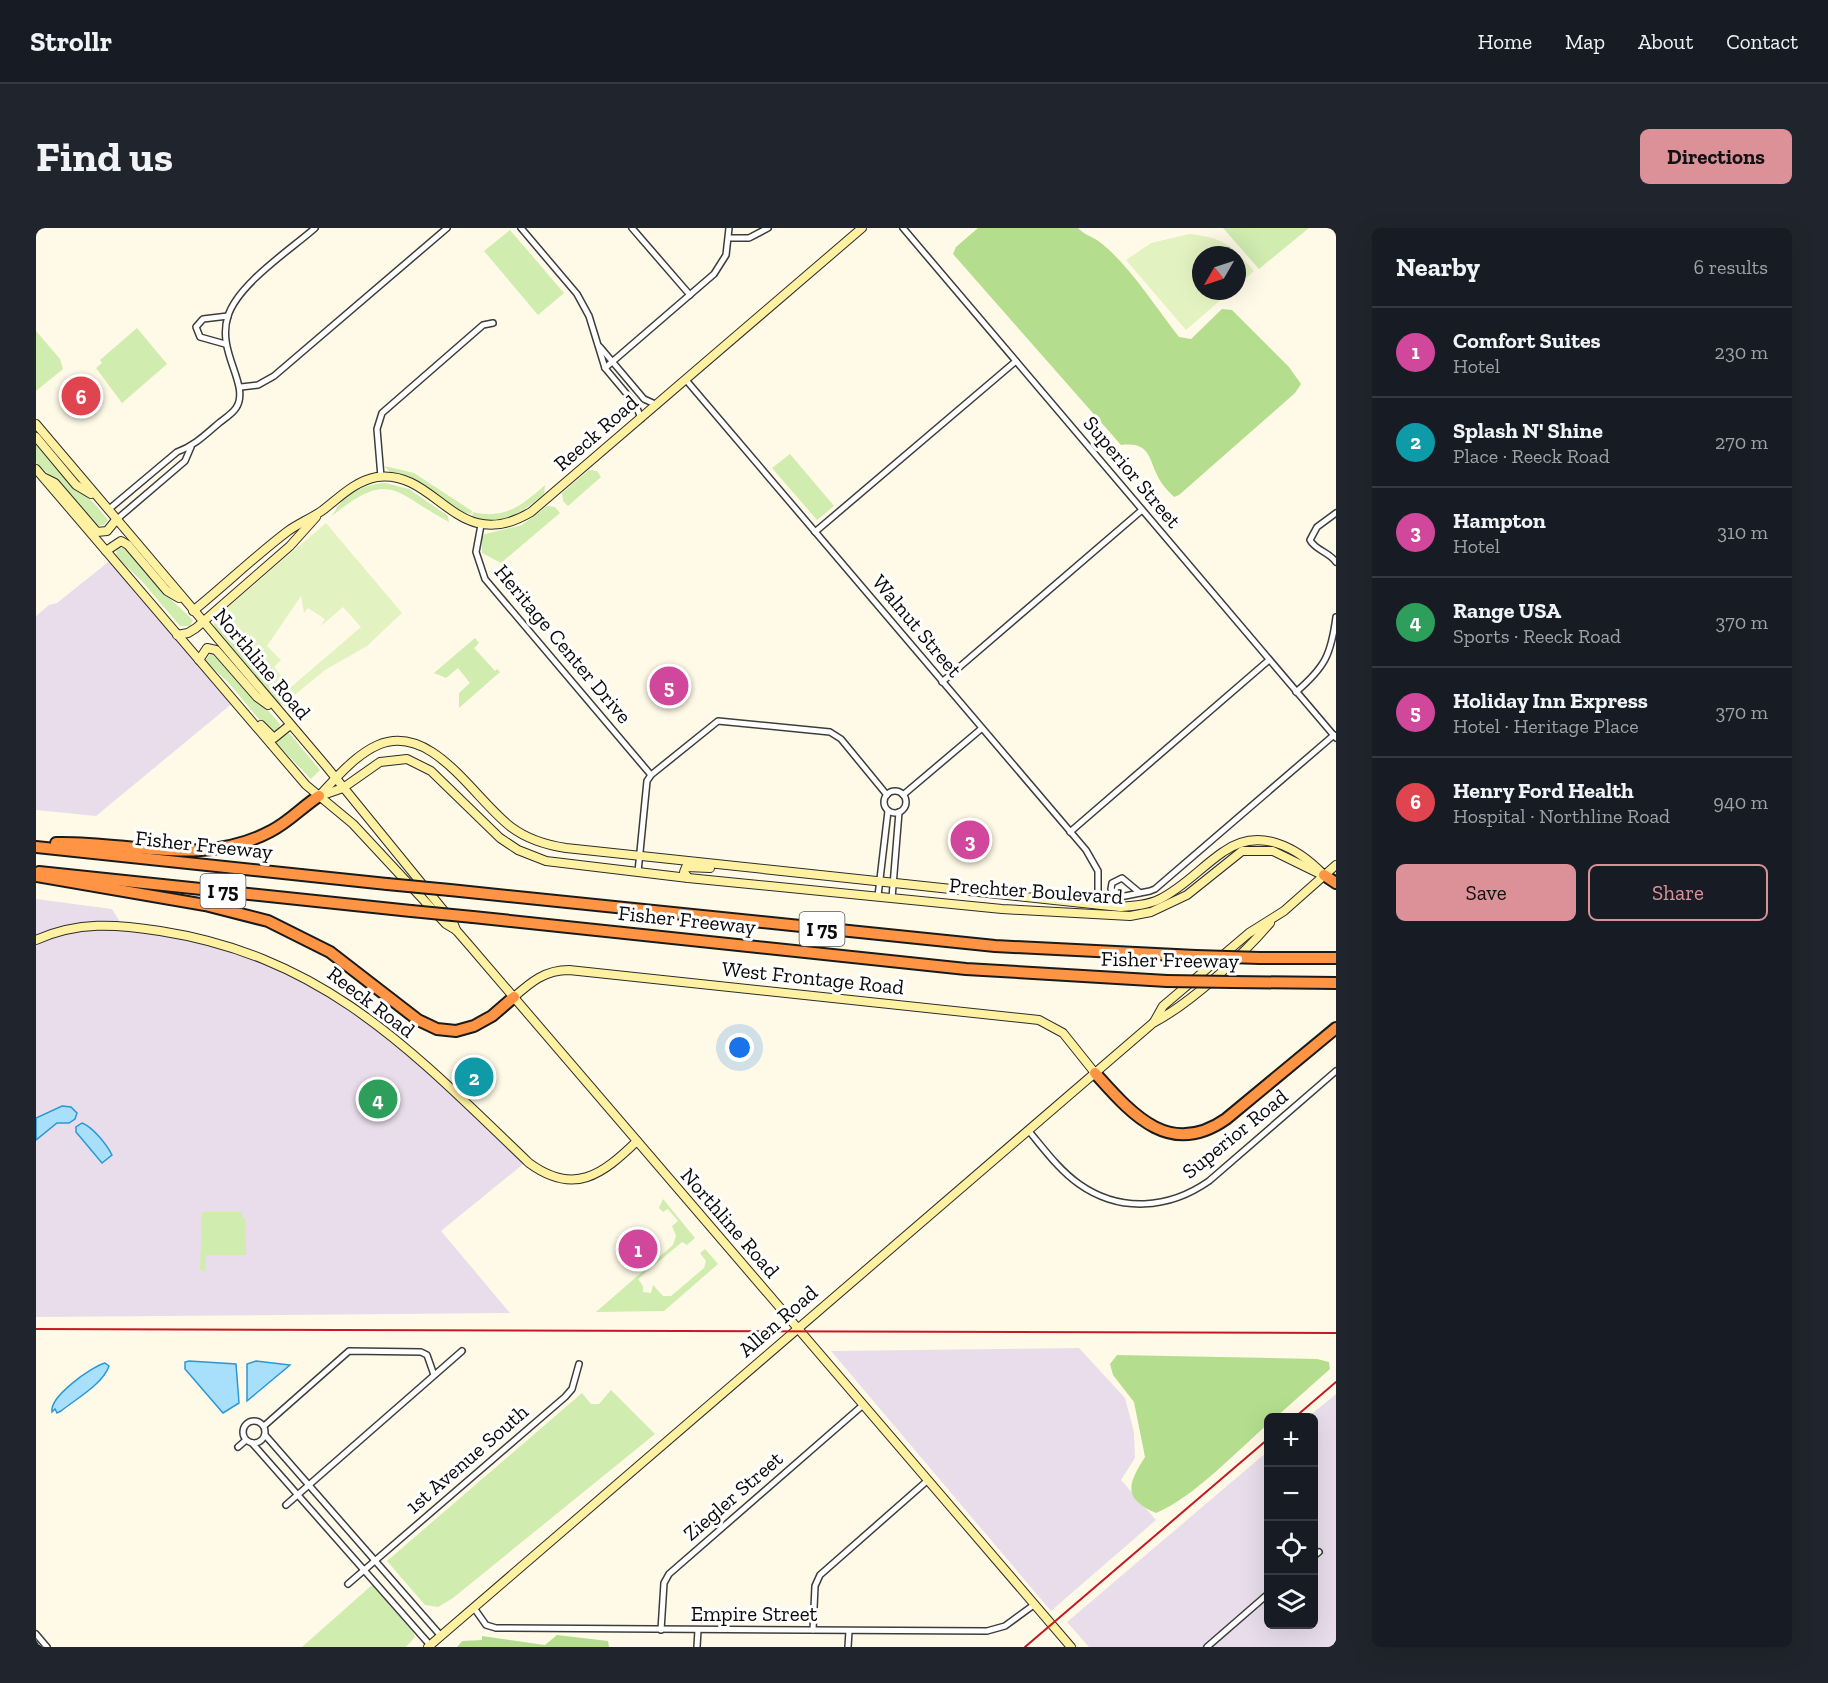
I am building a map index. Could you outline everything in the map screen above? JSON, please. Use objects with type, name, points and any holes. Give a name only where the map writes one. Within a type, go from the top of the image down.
[{"type":"highway","points":[[36,845],[72,843],[182,851],[221,849],[270,832],[319,796]]},
{"type":"highway","name":"Fisher Freeway","points":[[36,845],[387,884],[995,946],[1196,956],[1336,958]]},
{"type":"highway","name":"Fisher Freeway","points":[[36,872],[966,969],[1167,981],[1336,983]]},
{"type":"highway","points":[[1324,875],[1336,883]]},
{"type":"highway","points":[[36,876],[205,904],[268,921],[330,952],[418,1020],[437,1029],[456,1031],[474,1026],[492,1016],[514,997]]},
{"type":"highway","points":[[1095,1073],[1142,1121],[1165,1131],[1190,1133],[1208,1129],[1226,1119],[1336,1028]]},
{"type":"main road","name":"Reeck Road","points":[[482,525],[505,524],[531,512],[862,228]]},
{"type":"main road","name":"Northline Road","points":[[36,424],[336,779],[453,922],[456,930]]},
{"type":"main road","points":[[36,437],[76,485],[100,500]]},
{"type":"main road","points":[[39,473],[55,483],[97,532],[107,531],[116,520]]},
{"type":"main road","name":"Northline Road","points":[[39,473],[216,680],[319,796],[352,824],[446,924],[456,930],[796,1330],[1071,1647]]},
{"type":"main road","points":[[193,611],[289,530],[321,511],[357,484],[381,477],[394,478],[414,486],[459,516],[482,525]]},
{"type":"main road","points":[[177,635],[188,633],[202,622],[290,546],[321,511]]},
{"type":"main road","points":[[106,551],[117,542],[125,543],[167,591],[187,604]]},
{"type":"main road","points":[[236,574],[246,584]]},
{"type":"main road","points":[[199,660],[207,648],[216,650],[257,697],[277,711]]},
{"type":"main road","points":[[216,680],[227,686],[274,738],[290,725]]},
{"type":"main road","name":"Prechter Boulevard","points":[[319,796],[345,768],[377,746],[408,741],[440,757],[510,826],[543,843],[639,856],[770,868],[1120,907],[1158,900],[1181,887],[1224,851],[1252,839],[1280,843],[1310,861],[1324,875]]},
{"type":"main road","name":"Prechter Boulevard","points":[[319,796],[343,788],[380,762],[407,759],[431,771],[500,838],[539,859],[560,864],[688,878],[1002,909],[1130,916],[1151,912],[1187,895],[1242,851],[1273,851],[1324,875]]},
{"type":"main road","points":[[452,792],[461,789],[463,780]]},
{"type":"main road","points":[[539,859],[536,850],[543,843]]},
{"type":"main road","name":"Allen Road","points":[[429,1646],[1153,1023],[1164,1006],[1172,999],[1249,933],[1269,922],[1336,864]]},
{"type":"main road","points":[[688,878],[684,872],[689,866],[722,870],[732,866]]},
{"type":"main road","points":[[767,886],[774,878],[770,868]]},
{"type":"main road","points":[[921,901],[920,891],[925,885]]},
{"type":"main road","points":[[962,905],[968,895],[963,889]]},
{"type":"main road","points":[[1002,909],[1004,894]]},
{"type":"main road","name":"Reeck Road","points":[[36,940],[76,927],[122,925],[173,933],[228,946],[291,969],[366,1015],[529,1163],[555,1178],[576,1179],[599,1173],[637,1141]]},
{"type":"main road","name":"West Frontage Road","points":[[514,997],[538,977],[550,972],[569,970],[1039,1020],[1063,1033],[1095,1073]]},
{"type":"street","points":[[108,510],[177,452],[191,447],[234,411],[240,400],[241,387],[225,345],[228,316],[242,292],[315,228]]},
{"type":"street","points":[[241,387],[258,385],[274,376],[447,228]]},
{"type":"street","points":[[521,228],[577,294],[589,316],[605,368],[636,405],[640,419]]},
{"type":"street","points":[[632,228],[690,295]]},
{"type":"street","points":[[605,368],[718,268],[726,255],[729,228]]},
{"type":"street","points":[[729,238],[749,238],[768,228]]},
{"type":"street","name":"Superior Street","points":[[903,228],[1335,736]]},
{"type":"street","points":[[225,345],[200,338],[196,327],[202,319],[228,316]]},
{"type":"street","points":[[381,477],[377,429],[382,413],[483,325],[493,323]]},
{"type":"street","points":[[597,344],[644,399],[657,405]]},
{"type":"street","points":[[815,532],[1016,361]]},
{"type":"street","name":"Walnut Street","points":[[686,380],[1092,858],[1098,871],[1098,904]]},
{"type":"street","points":[[116,520],[184,461],[191,447]]},
{"type":"street","points":[[146,479],[153,488]]},
{"type":"street","points":[[942,682],[1142,510]]},
{"type":"street","points":[[1336,513],[1317,527],[1310,537],[1313,545],[1331,555],[1336,562]]},
{"type":"street","name":"Heritage Center Drive","points":[[482,525],[476,552],[485,579],[651,775]]},
{"type":"street","points":[[1296,692],[1319,671],[1326,660],[1332,646],[1336,617]]},
{"type":"street","points":[[1070,832],[1269,660]]},
{"type":"street","points":[[638,872],[645,788],[651,775],[718,721],[830,732],[841,739],[887,795]]},
{"type":"street","points":[[903,795],[981,729]]},
{"type":"street","points":[[1140,893],[1122,879],[1112,883],[1112,889],[1120,897],[1140,893],[1155,889],[1335,736]]},
{"type":"street","points":[[878,896],[888,811],[884,802],[887,795],[896,791],[903,795],[905,805],[899,813],[892,898]]},
{"type":"street","points":[[888,811],[899,813]]},
{"type":"street","name":"Superior Road","points":[[1028,1131],[1062,1169],[1091,1191],[1128,1204],[1167,1201],[1189,1194],[1209,1181],[1336,1071]]},
{"type":"street","points":[[264,1426],[349,1351],[421,1352],[427,1355],[434,1375]]},
{"type":"street","points":[[286,1505],[462,1351]]},
{"type":"street","name":"1st Avenue South","points":[[348,1584],[565,1396],[572,1389],[579,1364]]},
{"type":"street","name":"Ziegler Street","points":[[661,1630],[664,1583],[669,1574],[863,1405]]},
{"type":"street","points":[[429,1646],[393,1602],[249,1442],[243,1433],[248,1423],[257,1421],[264,1426],[265,1435],[441,1636]]},
{"type":"street","points":[[238,1447],[249,1442],[261,1441],[265,1435]]},
{"type":"street","points":[[813,1630],[815,1586],[820,1575],[928,1480]]},
{"type":"street","points":[[393,1602],[404,1593]]},
{"type":"street","points":[[1207,1647],[1264,1598]]},
{"type":"street","name":"Empire Street","points":[[474,1608],[486,1625],[496,1628],[992,1630],[1005,1626],[1035,1604]]},
{"type":"street","points":[[697,1647],[698,1630]]},
{"type":"street","points":[[848,1647],[849,1631]]},
{"type":"street","points":[[36,1634],[47,1647]]},
{"type":"shaded area","points":[[112,559],[234,702],[96,816],[36,810],[36,616],[49,605],[57,603]]},
{"type":"shaded area","points":[[36,899],[112,909],[122,925],[247,952],[366,1015],[527,1161],[441,1231],[510,1313],[36,1317]]},
{"type":"shaded area","points":[[1079,1348],[1125,1398],[1134,1432],[1135,1458],[1121,1480],[1156,1520],[1051,1611],[831,1351]]},
{"type":"shaded area","points":[[1336,1394],[1336,1647],[1089,1647],[1067,1622],[1264,1454],[1264,1629],[1318,1629],[1318,1413],[1313,1413]]},
{"type":"green space","points":[[978,228],[1078,228],[1096,239],[1122,263],[1179,337],[1191,339],[1222,309],[1232,310],[1289,367],[1301,384],[1295,393],[1174,497],[1161,482],[1144,450],[1139,446],[1121,445],[953,254],[956,247]]},
{"type":"green space","points":[[1223,228],[1309,228],[1259,269],[1246,254],[1246,246],[1239,246]]},
{"type":"green space","points":[[510,230],[564,293],[538,315],[484,251]]},
{"type":"green space","points":[[1189,234],[1211,238],[1229,246],[1192,246],[1192,300],[1221,300],[1186,330],[1126,260],[1151,243]]},
{"type":"green space","points":[[1246,262],[1254,271],[1246,278]]},
{"type":"green space","points":[[137,328],[167,364],[122,403],[96,368],[102,363],[100,360]]},
{"type":"green space","points":[[36,331],[60,359],[63,369],[36,391]]},
{"type":"green space","points":[[36,441],[76,488],[94,503],[108,520],[104,525],[97,526],[58,482],[36,463]]},
{"type":"green space","points":[[790,454],[834,506],[817,520],[772,468]]},
{"type":"green space","points":[[384,466],[414,473],[472,511],[471,514],[462,512],[412,478],[390,472]]},
{"type":"green space","points":[[589,470],[597,471],[601,477],[568,506],[563,501],[562,493]]},
{"type":"green space","points":[[385,483],[409,489],[448,516],[449,522],[403,495],[392,490],[380,489],[352,501],[332,516],[341,503],[354,492]]},
{"type":"green space","points":[[545,485],[544,494],[528,507],[511,516],[493,520],[472,517],[473,512],[495,514],[512,509],[529,499]]},
{"type":"green space","points":[[547,506],[555,507],[560,513],[501,563],[482,553],[482,537],[485,534],[522,525]]},
{"type":"green space","points":[[326,523],[402,613],[367,646],[325,670],[285,703],[214,619]],"holes":[[[301,596],[304,613],[308,608],[325,619],[321,626],[343,607],[361,627],[291,687],[274,667],[281,660],[267,646]]]},
{"type":"green space","points":[[117,548],[125,548],[165,594],[193,620],[190,626],[180,626],[141,580],[116,557]]},
{"type":"green space","points":[[213,620],[287,707],[280,704],[215,628]]},
{"type":"green space","points":[[475,638],[479,643],[474,648],[495,671],[497,669],[500,672],[459,708],[459,693],[470,683],[458,668],[446,678],[434,673]]},
{"type":"green space","points":[[211,652],[215,652],[280,724],[279,729],[272,733],[269,731],[228,682],[205,661]]},
{"type":"green space","points":[[289,733],[320,770],[311,779],[277,744],[276,741]]},
{"type":"green space","points":[[663,1199],[695,1238],[687,1245],[682,1242],[638,1279],[643,1286],[643,1292],[651,1293],[653,1285],[663,1296],[671,1296],[704,1268],[706,1261],[700,1253],[705,1249],[718,1264],[664,1311],[596,1312],[673,1245],[676,1236],[672,1226],[678,1221],[668,1209],[663,1212],[659,1208]]},
{"type":"green space","points":[[202,1212],[242,1212],[242,1217],[245,1218],[246,1255],[206,1255],[205,1272],[200,1270]]},
{"type":"green space","points":[[1117,1355],[1317,1359],[1329,1362],[1330,1369],[1280,1413],[1264,1413],[1264,1428],[1185,1497],[1156,1513],[1138,1502],[1133,1496],[1132,1483],[1145,1457],[1134,1402],[1113,1375],[1110,1364]]},
{"type":"green space","points":[[611,1390],[655,1434],[453,1598],[438,1607],[425,1605],[387,1561],[582,1393],[591,1404],[599,1404]]},
{"type":"green space","points":[[372,1585],[413,1632],[415,1637],[406,1647],[302,1647]]},
{"type":"green space","points":[[557,1635],[608,1641],[609,1647],[457,1647],[462,1641],[482,1640],[482,1636],[545,1645]]},
{"type":"water","points":[[62,1106],[71,1107],[77,1113],[75,1119],[69,1123],[57,1123],[36,1140],[36,1118]]},
{"type":"water","points":[[82,1123],[91,1128],[112,1155],[102,1163],[76,1132],[76,1127]]},
{"type":"water","points":[[256,1361],[290,1365],[247,1401],[247,1364]]},
{"type":"water","points":[[185,1362],[236,1364],[239,1403],[223,1413],[185,1369]]},
{"type":"water","points":[[105,1363],[109,1366],[106,1373],[95,1385],[61,1411],[57,1413],[55,1409],[52,1412],[57,1399],[72,1383]]},
{"type":"railway","points":[[36,1329],[1336,1333]]},
{"type":"railway","points":[[1300,1413],[1336,1382]]},
{"type":"railway","points":[[1025,1647],[1264,1442]]},
{"type":"place","name":"Henry Ford Health","points":[[81,396]]},
{"type":"place","name":"Holiday Inn Express","points":[[669,686]]},
{"type":"place","name":"Hampton","points":[[970,840]]},
{"type":"place","name":"Splash N' Shine","points":[[474,1077]]},
{"type":"place","name":"Range USA","points":[[378,1099]]},
{"type":"place","name":"Comfort Suites","points":[[638,1249]]}]
